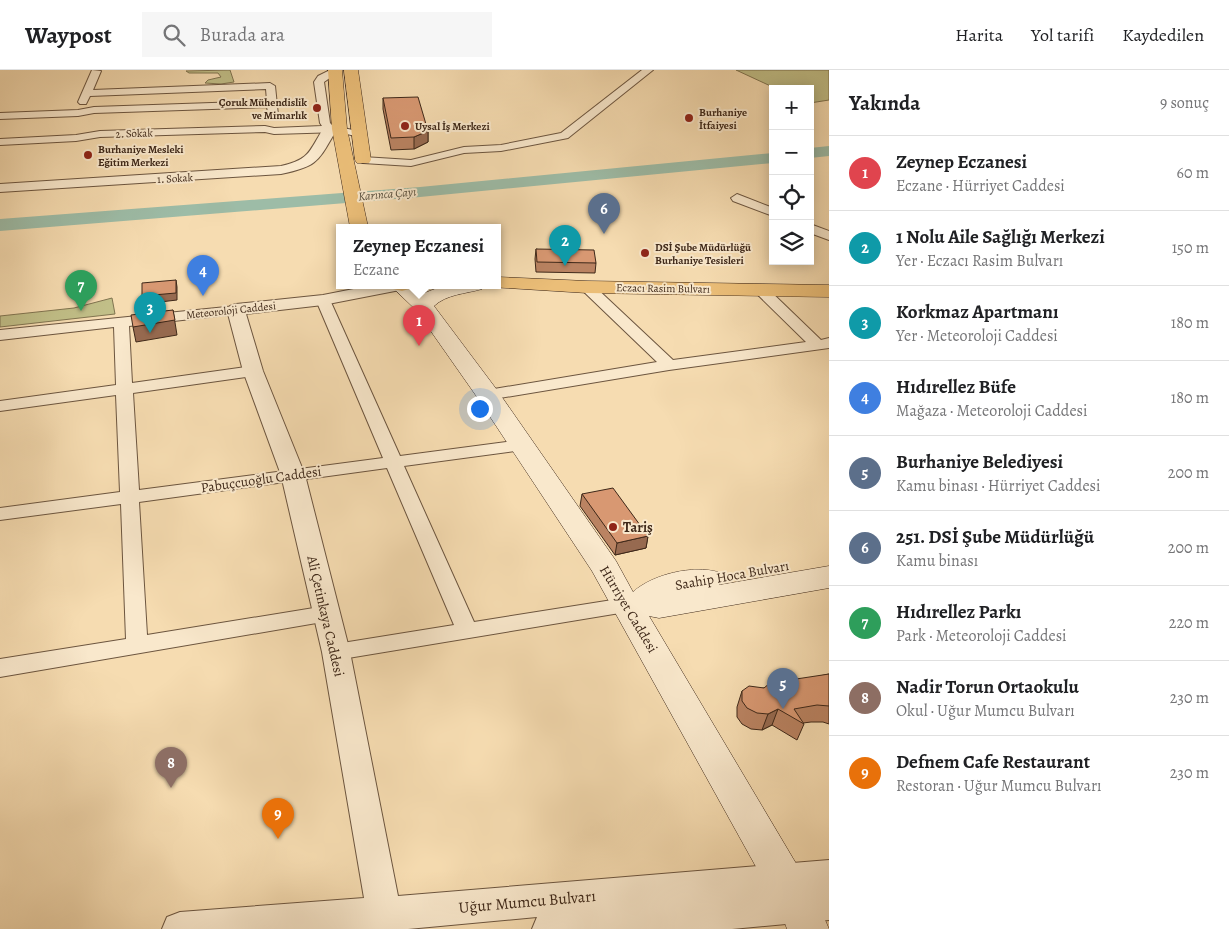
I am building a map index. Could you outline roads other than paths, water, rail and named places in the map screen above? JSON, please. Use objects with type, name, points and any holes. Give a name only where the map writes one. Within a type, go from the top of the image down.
[{"type":"main road","points":[[335,70],[334,129],[360,168]]},
{"type":"main road","points":[[351,70],[359,134],[359,224]]},
{"type":"main road","name":"Eczacı Rasim Bulvarı","points":[[501,283],[586,287],[829,291]]},
{"type":"main road","points":[[408,289],[426,299],[437,294],[458,289]]},
{"type":"main road","name":"Hürriyet Caddesi","points":[[408,289],[488,395],[605,568],[633,604],[646,637],[805,904]]},
{"type":"main road","name":"Saahip Hoca Bulvarı","points":[[633,604],[659,588],[829,559]]},
{"type":"main road","name":"Saahip Hoca Bulvarı","points":[[633,604],[659,607],[829,577]]},
{"type":"street","points":[[73,125],[97,70]]},
{"type":"street","points":[[360,168],[411,163],[447,153],[501,148],[564,136],[648,70]]},
{"type":"street","points":[[87,93],[270,86],[274,131]]},
{"type":"street","points":[[0,142],[32,138],[73,125],[94,115],[272,107]]},
{"type":"street","points":[[0,116],[73,125]]},
{"type":"street","name":"2. Sokak","points":[[73,125],[89,136],[99,139],[334,129],[359,134]]},
{"type":"street","name":"1. Sokak","points":[[0,188],[281,170],[308,163],[316,157],[319,146],[334,129]]},
{"type":"street","points":[[737,198],[769,210]]},
{"type":"street","points":[[814,230],[829,236]]},
{"type":"street","points":[[586,287],[669,365]]},
{"type":"street","name":"Meteoroloji Caddesi","points":[[0,335],[323,300],[366,289]]},
{"type":"street","points":[[761,290],[823,343]]},
{"type":"street","points":[[323,300],[467,630]]},
{"type":"street","name":"Ali Çetinkaya Caddesi","points":[[236,310],[253,371],[293,475],[336,652],[386,922]]},
{"type":"street","points":[[121,322],[136,644]]},
{"type":"street","points":[[488,395],[669,365],[823,343]]},
{"type":"street","points":[[0,406],[253,371]]},
{"type":"street","name":"Pabuçcuoğlu Caddesi","points":[[0,514],[522,445]]},
{"type":"street","points":[[336,652],[633,604]]},
{"type":"street","points":[[0,668],[326,614]]},
{"type":"street","points":[[805,904],[829,876]]},
{"type":"street","name":"Uğur Mumcu Bulvarı","points":[[180,929],[805,904]]},
{"type":"street","name":"Uğur Mumcu Bulvarı","points":[[550,929],[805,904]]},
{"type":"waterway","name":"Karınca Çayı","points":[[814,153],[829,151]]},
{"type":"waterway","name":"Karınca Çayı","points":[[0,225],[420,192],[769,158]]},
{"type":"place","name":"Çoruk Mühendislik ve Mimarlık","points":[[317,108]]},
{"type":"place","name":"Burhaniye İtfaiyesi","points":[[689,118]]},
{"type":"place","name":"Uysal İş Merkezi","points":[[405,126]]},
{"type":"place","name":"Burhaniye Mesleki Eğitim Merkezi","points":[[88,155]]},
{"type":"place","name":"251. DSİ Şube Müdürlüğü","points":[[604,234]]},
{"type":"place","name":"DSİ Şube Müdürlüğü Burhaniye Tesisleri","points":[[645,253]]},
{"type":"place","name":"1 Nolu Aile Sağlığı Merkezi","points":[[565,266]]},
{"type":"place","name":"Hıdırellez Büfe","points":[[203,296]]},
{"type":"place","name":"Hıdırellez Parkı","points":[[81,311]]},
{"type":"place","name":"Korkmaz Apartmanı","points":[[150,333]]},
{"type":"place","name":"Zeynep Eczanesi","points":[[419,346]]},
{"type":"place","name":"Tariş","points":[[613,527]]},
{"type":"place","name":"Burhaniye Belediyesi","points":[[783,709]]},
{"type":"place","name":"Nadir Torun Ortaokulu","points":[[171,788]]},
{"type":"place","name":"Defnem Cafe Restaurant","points":[[278,839]]}]
